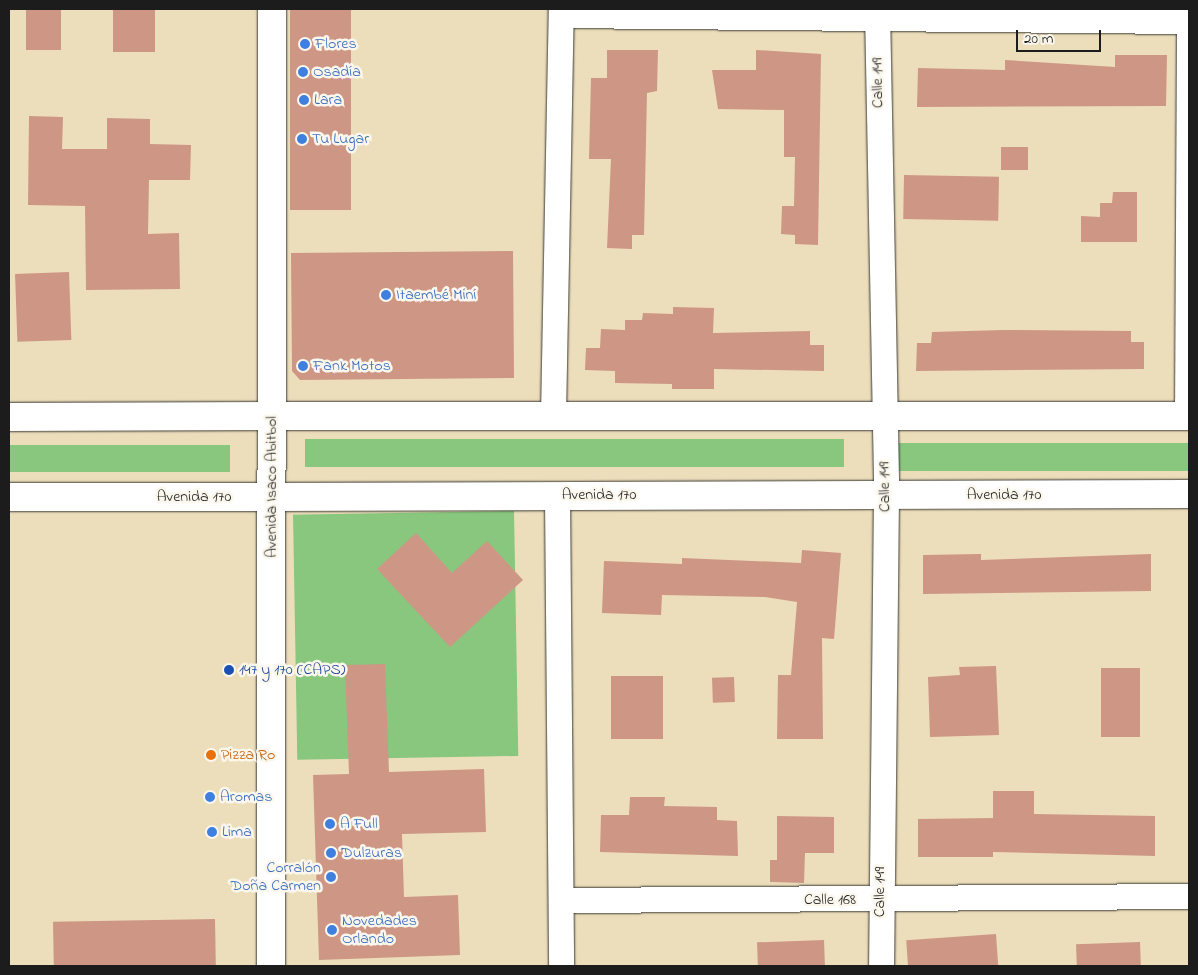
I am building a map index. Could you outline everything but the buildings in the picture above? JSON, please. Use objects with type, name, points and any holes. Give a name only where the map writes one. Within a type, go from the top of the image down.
[{"type":"street","name":"Avenida Isaco Abitbol","points":[[271,966],[272,9]]},
{"type":"street","points":[[9,417],[1188,416],[1189,9]]},
{"type":"street","points":[[553,416],[561,12],[877,13],[1189,21]]},
{"type":"street","name":"Calle 149","points":[[877,13],[886,495],[880,900],[881,966]]},
{"type":"street","name":"Avenida 170","points":[[9,497],[1189,494]]},
{"type":"street","points":[[557,495],[561,966]]},
{"type":"street","name":"Calle 168","points":[[561,900],[880,900],[1189,896]]},
{"type":"green space","points":[[305,439],[844,439],[844,467],[305,467]]},
{"type":"green space","points":[[883,443],[1189,443],[1189,471],[883,471]]},
{"type":"green space","points":[[9,445],[230,445],[230,472],[9,472]]},
{"type":"green space","points":[[514,511],[518,756],[297,760],[293,515]]},
{"type":"place","name":"Flores","points":[[305,44]]},
{"type":"place","name":"Osadía","points":[[303,72]]},
{"type":"place","name":"Lara","points":[[304,100]]},
{"type":"place","name":"Tu Lugar","points":[[302,139]]},
{"type":"place","name":"Itaembé Miní","points":[[386,295]]},
{"type":"place","name":"Fank Motos","points":[[303,366]]},
{"type":"place","name":"147 y 170 (CAPS)","points":[[229,670]]},
{"type":"place","name":"Pizza Ro","points":[[211,755]]},
{"type":"place","name":"Aromas","points":[[210,797]]},
{"type":"place","name":"A Full","points":[[330,824]]},
{"type":"place","name":"Lima","points":[[212,832]]},
{"type":"place","name":"Dulzuras","points":[[331,853]]},
{"type":"place","name":"Corralón Doña Carmen","points":[[331,877]]},
{"type":"place","name":"Novedades Orlando","points":[[332,930]]}]
